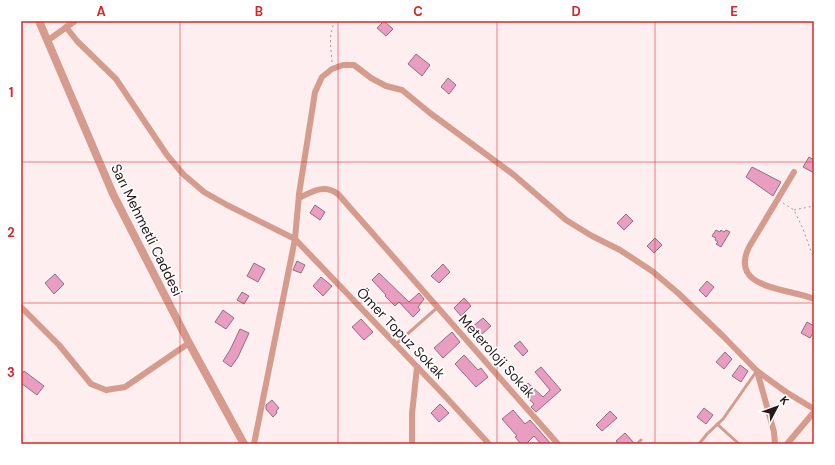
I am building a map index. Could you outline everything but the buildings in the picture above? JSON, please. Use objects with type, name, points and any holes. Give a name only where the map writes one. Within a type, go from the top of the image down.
[{"type":"street","name":"Sarı Mehmetli Caddesi","points":[[39,21],[113,194],[188,343],[244,444]]},
{"type":"street","points":[[47,41],[75,21]]},
{"type":"street","name":"Ömer Topuz Sokak","points":[[66,27],[77,42],[116,79],[167,155],[183,174],[204,192],[295,239],[489,444]]},
{"type":"street","points":[[254,444],[295,239],[298,198],[315,92],[322,77],[332,69],[343,65],[354,65],[371,78],[386,86],[402,90],[514,176],[566,220],[592,236],[620,250],[652,271],[678,293],[757,371],[814,410],[787,444]]},
{"type":"street","points":[[794,172],[749,247],[746,253],[745,267],[748,274],[755,280],[765,285],[814,299]]},
{"type":"street","name":"Meteroloji Sokak","points":[[298,198],[322,188],[331,190],[338,194],[558,444]]},
{"type":"street","points":[[21,307],[59,345],[90,384],[106,390],[124,387],[188,343]]},
{"type":"street","points":[[412,444],[412,414],[417,367]]},
{"type":"street","points":[[757,371],[774,432],[775,444]]},
{"type":"lane","points":[[396,344],[438,307]]},
{"type":"lane","points":[[699,444],[722,419],[757,371]]},
{"type":"lane","points":[[718,424],[739,444]]},
{"type":"lane","points":[[637,444],[641,440]]},
{"type":"path","points":[[332,69],[330,33],[336,21]]},
{"type":"path","points":[[777,199],[794,210],[814,259]]},
{"type":"path","points":[[794,210],[814,206]]}]
